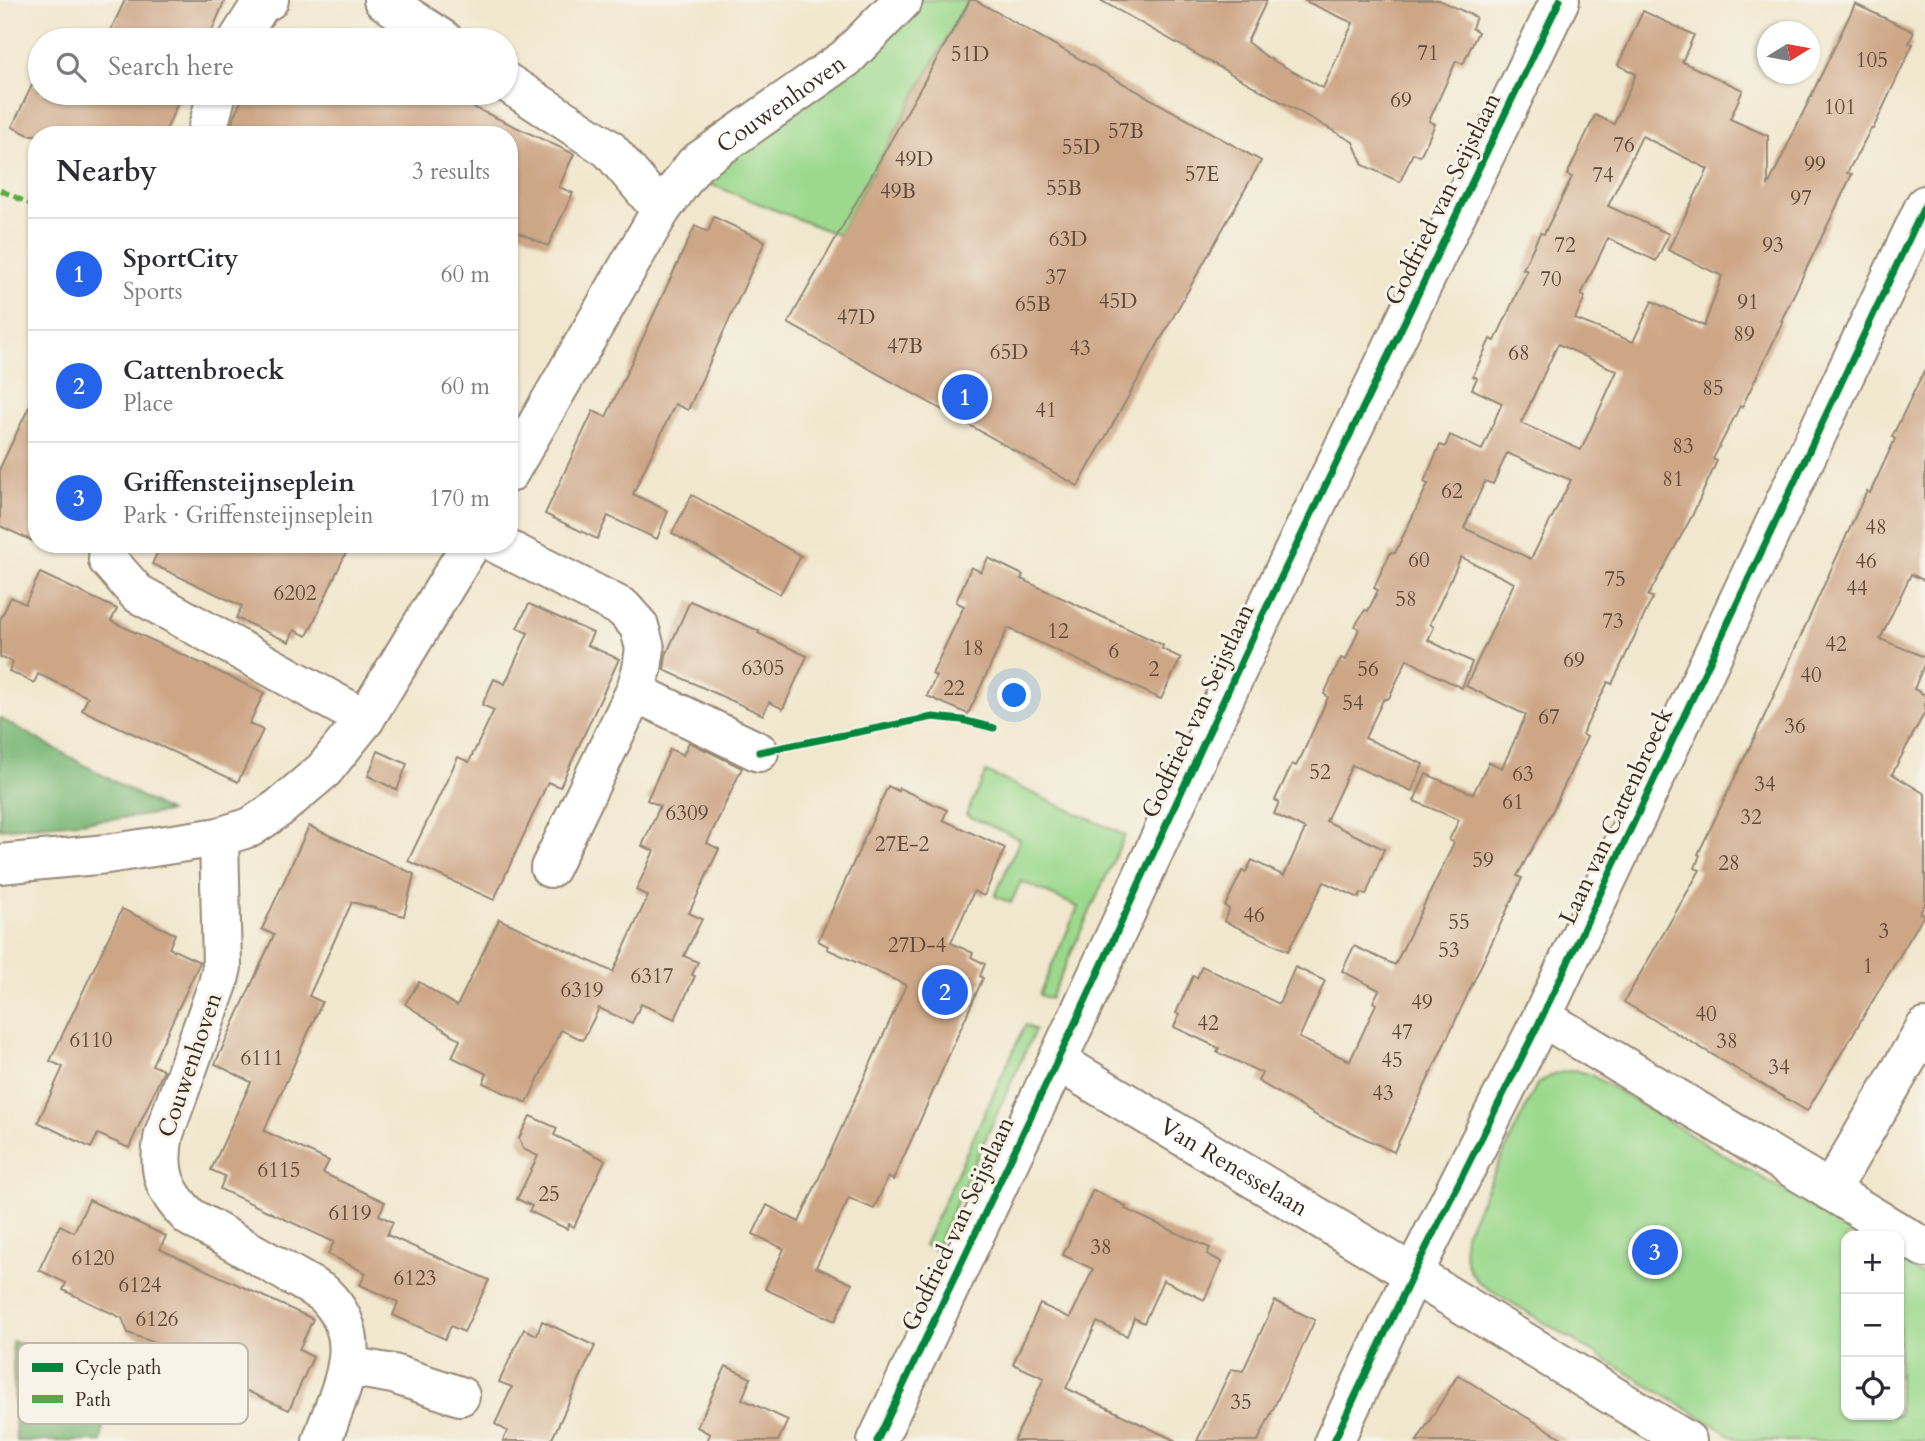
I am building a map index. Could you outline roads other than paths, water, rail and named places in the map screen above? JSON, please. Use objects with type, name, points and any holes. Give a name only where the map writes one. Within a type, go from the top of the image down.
[{"type":"street","points":[[246,28],[261,4],[268,0]]},
{"type":"street","points":[[383,0],[426,28]]},
{"type":"street","name":"Couwenhoven","points":[[518,457],[661,210],[695,164],[846,58],[903,0]]},
{"type":"street","name":"Godfried van Seijstlaan","points":[[877,1441],[1057,1061],[1260,621],[1560,0]]},
{"type":"street","points":[[518,90],[609,149],[661,210]]},
{"type":"street","points":[[208,126],[214,105]]},
{"type":"street","name":"Laan van Cattenbroeck","points":[[1334,1441],[1413,1274],[1542,1017],[1925,205]]},
{"type":"street","points":[[108,553],[108,560],[137,593],[365,719]]},
{"type":"street","points":[[0,864],[107,854],[219,837],[251,827],[279,808],[324,770],[365,719],[466,553]]},
{"type":"street","points":[[516,553],[623,608],[639,626],[645,648],[635,692],[550,868]]},
{"type":"street","points":[[635,692],[759,752]]},
{"type":"street","name":"Couwenhoven","points":[[219,837],[222,967],[164,1134],[161,1171],[174,1201],[190,1216],[323,1293],[337,1307],[347,1325],[350,1345],[347,1366],[322,1441]]},
{"type":"street","points":[[1542,1017],[1925,1248]]},
{"type":"street","points":[[1830,1191],[1925,1028]]},
{"type":"street","name":"Van Renesselaan","points":[[1057,1061],[1687,1441]]},
{"type":"street","points":[[347,1366],[393,1374],[460,1396]]},
{"type":"place","name":"SportCity","points":[[965,397]]},
{"type":"place","name":"Cattenbroeck","points":[[945,992]]},
{"type":"place","name":"Griffensteijnseplein","points":[[1655,1252]]}]
